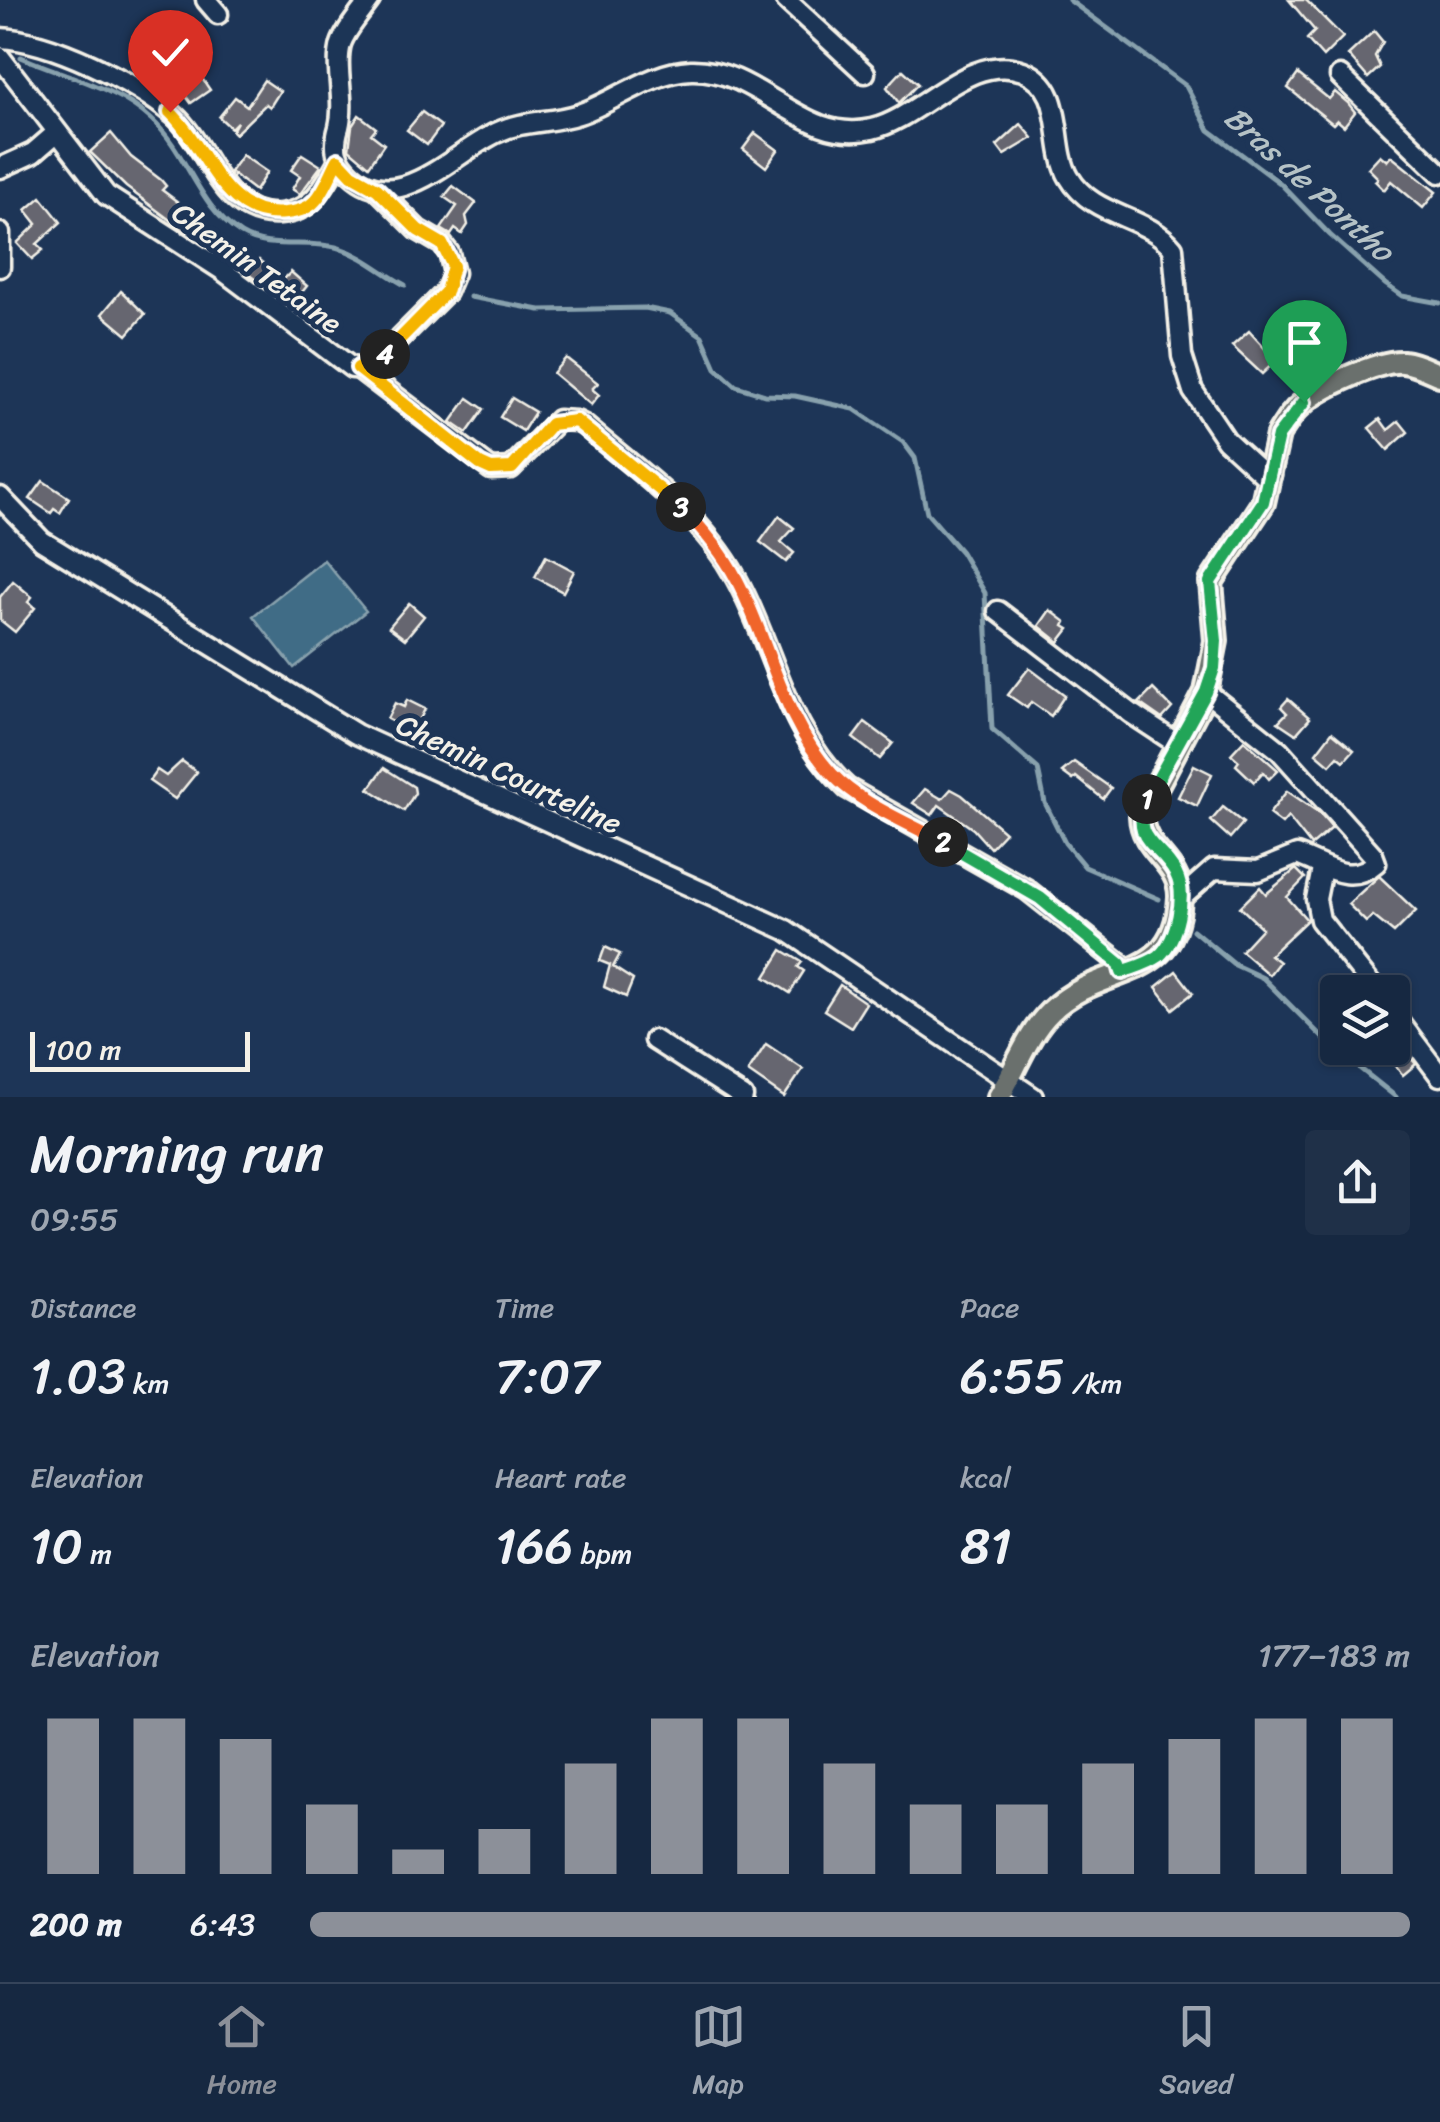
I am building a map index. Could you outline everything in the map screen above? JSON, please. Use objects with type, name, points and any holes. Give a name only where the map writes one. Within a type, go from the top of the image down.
[{"type":"main road","points":[[1004,1089],[1049,1012],[1074,993],[1151,962],[1164,952],[1172,936],[1180,900],[1174,869],[1148,841],[1141,816],[1206,692],[1216,641],[1210,582],[1263,502],[1278,436],[1292,414],[1316,394],[1389,362],[1406,362],[1440,375]]},
{"type":"street","points":[[370,0],[342,40],[343,102],[335,141],[338,160],[352,175],[377,189],[414,183],[498,132],[531,121],[576,115],[662,74],[691,70],[722,73],[752,84],[811,124],[850,133],[892,123],[972,74],[996,69],[1025,72],[1040,81],[1049,94],[1057,115],[1063,164],[1078,189],[1104,211],[1158,234],[1172,248],[1182,356],[1194,391],[1226,440],[1262,474],[1271,475]]},
{"type":"street","points":[[786,0],[865,73]]},
{"type":"street","name":"Chemin Tetaine","points":[[0,38],[27,42],[104,72],[170,112],[188,128],[225,188],[253,212],[275,214],[315,202],[338,160]]},
{"type":"street","name":"Chemin Tetaine","points":[[0,58],[55,134],[106,195],[222,270],[344,365],[358,368],[380,358],[446,292],[454,273],[449,253],[442,244],[418,230],[377,189]]},
{"type":"street","points":[[1340,76],[1440,173]]},
{"type":"street","points":[[0,168],[33,153],[55,134]]},
{"type":"street","points":[[0,233],[0,267]]},
{"type":"street","points":[[358,368],[491,469],[512,468],[551,424],[566,419],[584,426],[682,508],[721,553],[750,610],[780,685],[819,758],[832,774],[848,788],[1040,898],[1120,964],[1122,972]]},
{"type":"street","name":"Chemin Courteline","points":[[0,497],[42,541],[356,734],[786,930],[1004,1089],[1034,1097]]},
{"type":"street","points":[[998,610],[1132,714],[1176,743]]},
{"type":"street","points":[[1180,900],[1214,869],[1233,867],[1258,872],[1293,855],[1322,869],[1348,874],[1372,868],[1376,863],[1279,750],[1206,692]]},
{"type":"street","points":[[1322,869],[1316,900],[1320,920],[1364,975]]},
{"type":"street","points":[[1410,1036],[1440,1076]]},
{"type":"street","points":[[654,1040],[742,1097]]},
{"type":"water","points":[[324,560],[366,611],[294,668],[253,616]]},
{"type":"building","points":[[1289,0],[1306,0],[1343,37],[1323,57],[1307,39],[1315,31]]},
{"type":"building","points":[[1374,31],[1383,42],[1375,56],[1380,67],[1368,78],[1348,55]]},
{"type":"building","points":[[903,70],[918,84],[899,103],[887,87]]},
{"type":"building","points":[[199,74],[210,90],[191,103],[185,95],[168,95]]},
{"type":"building","points":[[1298,74],[1329,99],[1335,92],[1348,103],[1355,112],[1344,126],[1337,120],[1333,124],[1288,88]]},
{"type":"building","points":[[264,80],[280,91],[270,107],[266,104],[235,134],[232,131],[237,122],[231,128],[219,117],[235,97],[247,106]]},
{"type":"building","points":[[422,112],[441,126],[427,145],[407,130]]},
{"type":"building","points":[[359,115],[376,128],[371,134],[384,144],[369,166],[349,149],[352,126]]},
{"type":"building","points":[[1021,124],[1033,138],[1004,155],[997,146]]},
{"type":"building","points":[[111,133],[131,157],[161,180],[166,186],[162,190],[206,223],[198,234],[191,228],[187,233],[126,187],[90,152]]},
{"type":"building","points":[[755,133],[778,150],[766,167],[743,149]]},
{"type":"building","points":[[302,154],[321,166],[300,194],[292,189],[300,176],[291,170]]},
{"type":"building","points":[[242,155],[267,172],[255,191],[230,172]]},
{"type":"building","points":[[1380,155],[1387,161],[1391,156],[1436,192],[1423,208],[1391,181],[1384,190],[1375,181],[1378,178],[1368,168]]},
{"type":"building","points":[[453,186],[476,203],[466,216],[468,225],[462,234],[455,229],[451,235],[441,229],[457,206],[444,197]]},
{"type":"building","points":[[41,197],[61,222],[37,244],[43,250],[32,259],[17,243],[37,224],[26,210]]},
{"type":"building","points":[[259,260],[283,280],[291,272],[307,286],[291,306],[248,274]]},
{"type":"building","points":[[121,291],[145,314],[127,335],[102,314]]},
{"type":"building","points":[[1249,331],[1276,361],[1262,374],[1232,346]]},
{"type":"building","points":[[566,358],[598,383],[592,389],[599,395],[591,405],[553,373]]},
{"type":"building","points":[[468,398],[484,409],[467,433],[451,422]]},
{"type":"building","points":[[512,398],[535,412],[523,431],[500,417]]},
{"type":"building","points":[[1380,419],[1388,430],[1399,421],[1408,432],[1388,450],[1369,428]]},
{"type":"building","points":[[43,481],[69,498],[60,513],[54,509],[51,513],[30,499]]},
{"type":"building","points":[[779,516],[794,528],[781,542],[794,553],[786,562],[760,542]]},
{"type":"building","points":[[546,556],[574,571],[563,592],[535,577]]},
{"type":"building","points":[[13,581],[32,597],[28,602],[35,608],[15,632],[0,620],[0,597]]},
{"type":"building","points":[[409,603],[424,616],[405,639],[389,627]]},
{"type":"building","points":[[1050,610],[1069,629],[1059,642],[1039,626]]},
{"type":"building","points":[[1029,668],[1065,695],[1051,716],[1031,702],[1027,708],[1008,695]]},
{"type":"building","points":[[1153,689],[1172,708],[1162,719],[1139,703]]},
{"type":"building","points":[[1288,699],[1310,718],[1296,734],[1278,722],[1287,713],[1281,707]]},
{"type":"building","points":[[407,700],[425,709],[411,737],[393,728],[395,723],[387,719],[395,703],[404,707]]},
{"type":"building","points":[[865,722],[893,743],[880,759],[853,738]]},
{"type":"building","points":[[1332,732],[1354,750],[1344,761],[1338,756],[1330,765],[1316,753]]},
{"type":"building","points":[[1244,740],[1278,770],[1269,779],[1263,772],[1254,782],[1236,765],[1239,761],[1231,754]]},
{"type":"building","points":[[182,761],[197,772],[175,799],[149,781],[157,770],[166,776]]},
{"type":"building","points":[[1074,762],[1111,788],[1103,799],[1076,777],[1073,780],[1062,772]]},
{"type":"building","points":[[1194,765],[1212,774],[1197,806],[1178,797]]},
{"type":"building","points":[[384,768],[414,787],[415,793],[404,811],[369,789]]},
{"type":"building","points":[[925,789],[942,799],[951,789],[1005,832],[990,848],[973,829],[939,805],[932,815],[913,803]]},
{"type":"building","points":[[1287,791],[1318,812],[1332,828],[1311,846],[1288,817],[1282,824],[1269,814]]},
{"type":"building","points":[[1223,807],[1243,823],[1230,838],[1211,821]]},
{"type":"building","points":[[1296,869],[1305,878],[1287,897],[1307,920],[1270,955],[1279,962],[1269,975],[1241,951],[1262,928],[1240,907],[1260,887],[1266,894]]},
{"type":"building","points":[[1379,876],[1416,911],[1394,933],[1373,916],[1366,922],[1348,904]]},
{"type":"building","points":[[605,947],[620,954],[613,967],[633,980],[626,997],[604,987],[610,965],[600,961]]},
{"type":"building","points":[[782,950],[802,962],[798,967],[804,971],[790,993],[765,977]]},
{"type":"building","points":[[1176,971],[1193,993],[1173,1009],[1156,987]]},
{"type":"building","points":[[840,985],[866,1003],[851,1027],[824,1010]]},
{"type":"building","points":[[766,1044],[803,1069],[784,1097],[748,1072]]},
{"type":"building","points":[[1410,1057],[1416,1064],[1403,1075],[1394,1065],[1410,1065]]},
{"type":"waterway","name":"Bras de Pontho","points":[[1069,0],[1186,86],[1209,130],[1280,183],[1385,284],[1402,296],[1440,303]]},
{"type":"waterway","points":[[21,57],[107,91],[139,109],[164,133],[214,209],[241,234],[276,244],[339,248],[405,285]]},
{"type":"waterway","points":[[470,297],[540,310],[645,308],[670,313],[702,336],[716,368],[736,386],[765,395],[795,396],[854,409],[903,442],[915,458],[927,513],[961,552],[985,593],[992,729],[1038,769],[1045,803],[1065,843],[1085,867],[1159,899]]},
{"type":"waterway","points":[[1193,930],[1235,965],[1263,978],[1328,1043],[1396,1097]]},
{"type":"route","points":[[170,112],[188,128],[225,188],[253,212],[294,212],[315,202],[338,160],[364,184],[377,189],[418,230],[442,244],[449,253],[454,273],[446,292],[380,358],[358,368],[491,469],[512,468],[558,420],[576,421],[584,426],[682,508],[721,553],[737,580],[772,670],[819,758],[832,774],[848,788],[1040,898],[1120,964],[1122,972],[1151,962],[1164,952],[1172,936],[1180,882],[1174,869],[1148,841],[1141,816],[1206,692],[1214,668],[1216,641],[1210,582],[1263,502],[1278,436],[1304,402]]}]
